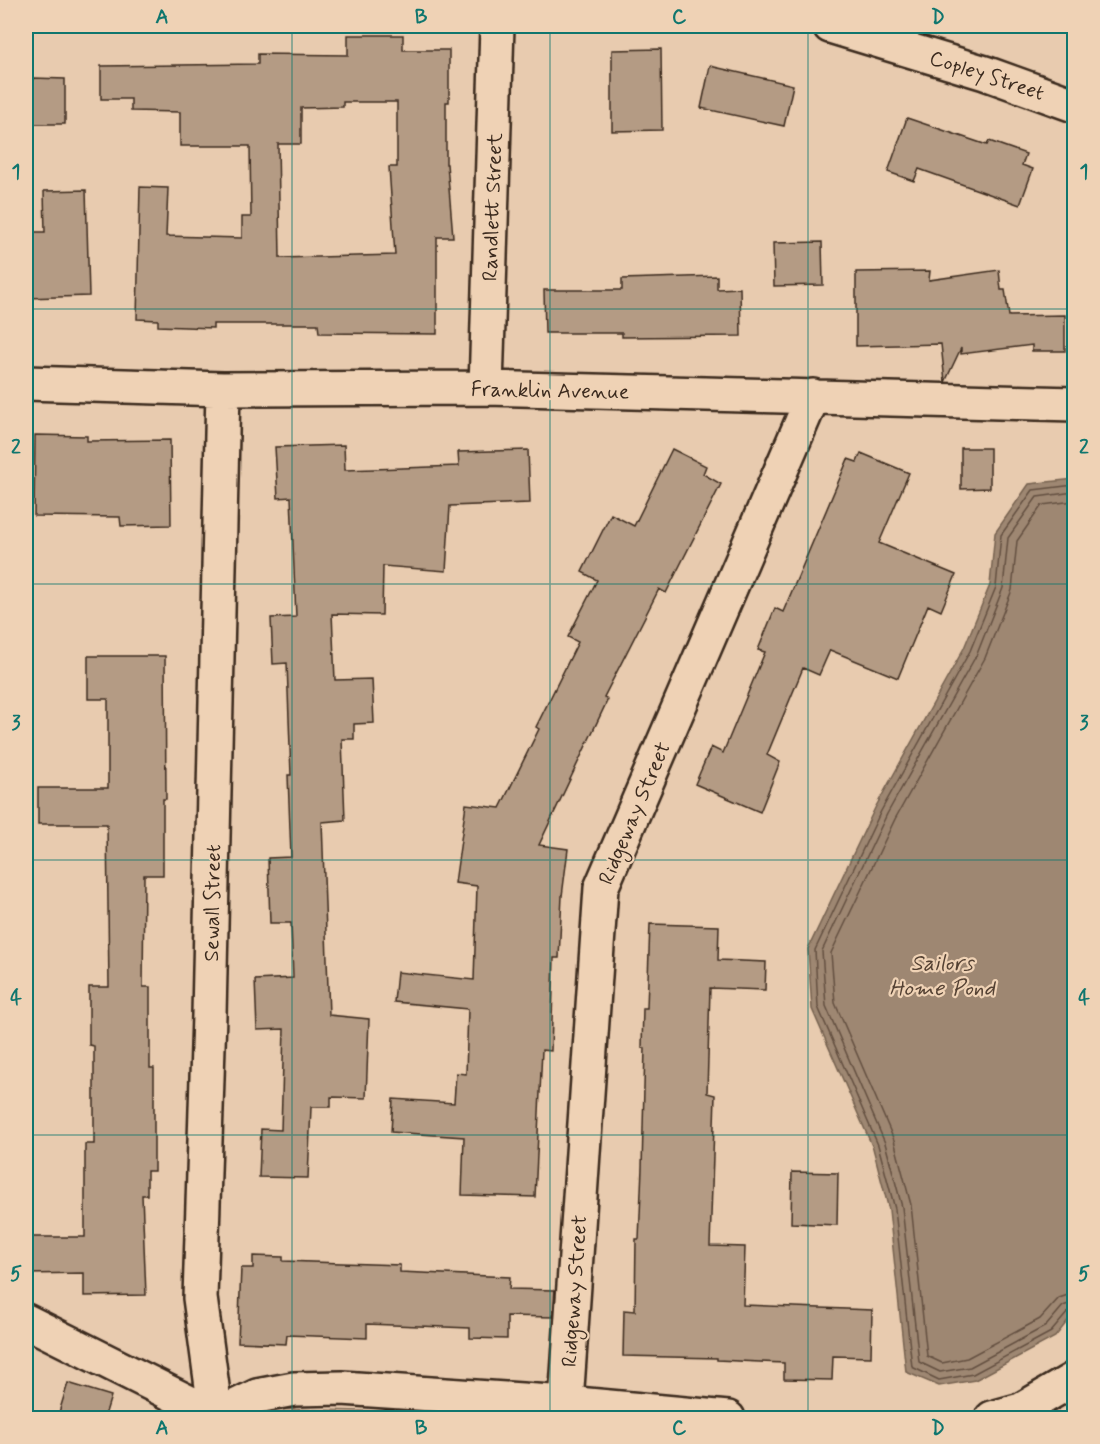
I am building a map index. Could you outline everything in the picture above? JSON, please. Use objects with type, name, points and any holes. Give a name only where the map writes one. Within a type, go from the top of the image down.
[{"type":"street","name":"Randlett Street","points":[[486,388],[497,26]]},
{"type":"street","name":"Copley Street","points":[[830,26],[985,74],[1074,105]]},
{"type":"street","name":"Franklin Avenue","points":[[26,383],[224,389],[486,388],[1074,404]]},
{"type":"street","name":"Sewall Street","points":[[215,1417],[200,1298],[224,389]]},
{"type":"street","name":"Ridgeway Street","points":[[566,1403],[601,888],[813,396]]},
{"type":"street","points":[[26,1321],[215,1417],[257,1396],[294,1389],[342,1388],[566,1403],[728,1419]]},
{"type":"street","points":[[992,1419],[1021,1410],[1074,1378]]},
{"type":"shaded area","points":[[279,1409],[566,1416],[566,1418],[263,1418]]},
{"type":"water","name":"Sailors Home Pond","points":[[1074,479],[1074,1313],[1055,1337],[975,1380],[939,1386],[906,1372],[889,1210],[873,1148],[812,1009],[808,949],[875,808],[964,648],[990,585],[995,533],[1029,484]]},
{"type":"building","points":[[348,35],[403,35],[403,50],[449,50],[446,164],[453,237],[437,237],[437,334],[319,333],[318,324],[213,324],[213,328],[158,326],[158,320],[137,319],[140,187],[168,188],[166,236],[242,238],[242,217],[251,217],[250,146],[180,146],[180,112],[131,111],[131,99],[101,99],[101,66],[258,64],[258,54],[348,55]],"holes":[[[343,102],[397,102],[397,167],[389,167],[395,255],[280,258],[278,144],[301,144],[301,108],[343,107]]]},
{"type":"building","points":[[661,49],[662,130],[612,131],[612,50]]},
{"type":"building","points":[[710,66],[793,85],[784,126],[701,108]]},
{"type":"building","points":[[33,78],[65,79],[65,124],[33,124]]},
{"type":"building","points":[[907,118],[987,145],[989,141],[1026,154],[1022,165],[1033,169],[1020,205],[919,169],[914,181],[888,172]]},
{"type":"building","points":[[86,190],[89,296],[26,298],[26,232],[45,232],[44,191]]},
{"type":"building","points":[[822,242],[823,285],[774,286],[773,243]]},
{"type":"building","points":[[999,270],[1001,290],[1005,290],[1009,316],[1065,315],[1065,351],[1032,351],[1032,345],[961,354],[961,348],[945,382],[941,344],[856,346],[856,272],[930,271],[929,280]]},
{"type":"building","points":[[717,276],[717,289],[740,288],[741,336],[622,337],[622,333],[545,333],[544,290],[622,290],[622,279]]},
{"type":"building","points":[[35,435],[87,436],[87,441],[170,440],[171,525],[121,526],[120,517],[34,516]]},
{"type":"building","points":[[344,445],[345,470],[459,466],[458,452],[528,450],[530,503],[450,506],[446,571],[383,566],[382,615],[332,614],[335,680],[372,679],[374,723],[354,724],[354,739],[342,739],[345,820],[322,822],[329,1015],[369,1019],[366,1098],[331,1097],[331,1107],[311,1107],[308,1178],[259,1177],[261,1129],[281,1130],[284,1029],[257,1030],[255,980],[293,978],[291,923],[270,923],[268,858],[291,857],[287,663],[273,664],[271,618],[296,617],[291,497],[278,498],[275,447]]},
{"type":"building","points":[[961,448],[990,448],[990,488],[961,489]]},
{"type":"building","points":[[672,449],[706,466],[703,474],[721,484],[666,593],[659,589],[604,697],[608,699],[539,845],[568,849],[562,896],[559,958],[554,958],[551,1051],[542,1050],[535,1197],[462,1195],[464,1137],[391,1132],[393,1099],[454,1103],[456,1073],[466,1074],[468,1009],[394,1002],[397,972],[474,980],[477,886],[455,883],[466,804],[500,808],[539,729],[536,727],[578,642],[568,637],[597,580],[582,572],[611,514],[634,526]]},
{"type":"building","points":[[861,453],[909,473],[879,543],[956,575],[941,611],[928,605],[898,678],[830,650],[819,675],[803,668],[767,755],[780,762],[760,812],[695,784],[711,747],[723,753],[765,652],[758,650],[775,608],[783,612],[848,459],[857,462]]},
{"type":"building","points":[[88,656],[165,656],[166,799],[163,799],[163,875],[144,875],[143,987],[150,987],[150,1068],[154,1068],[154,1171],[147,1171],[147,1195],[142,1195],[146,1295],[84,1296],[84,1273],[26,1274],[26,1237],[85,1237],[85,1144],[94,1144],[94,1046],[89,1045],[89,987],[109,987],[107,824],[38,824],[38,788],[108,788],[108,699],[88,699]]},
{"type":"building","points":[[650,924],[719,926],[718,960],[766,962],[765,990],[710,988],[707,1093],[715,1095],[710,1246],[745,1247],[743,1305],[872,1310],[871,1357],[833,1356],[832,1380],[784,1379],[784,1363],[717,1360],[717,1358],[623,1356],[624,1310],[635,1311],[636,1239],[639,1239],[642,1168],[645,1048],[642,1048],[643,1008],[647,1008]]},
{"type":"building","points":[[792,1172],[838,1173],[837,1225],[791,1223]]},
{"type":"building","points":[[253,1256],[283,1257],[283,1261],[400,1265],[400,1272],[510,1277],[509,1289],[555,1290],[553,1317],[507,1316],[507,1339],[470,1338],[470,1328],[367,1324],[367,1338],[287,1335],[286,1344],[238,1342],[241,1268],[253,1268]]},
{"type":"building","points":[[68,1383],[111,1396],[104,1419],[57,1419]]}]
